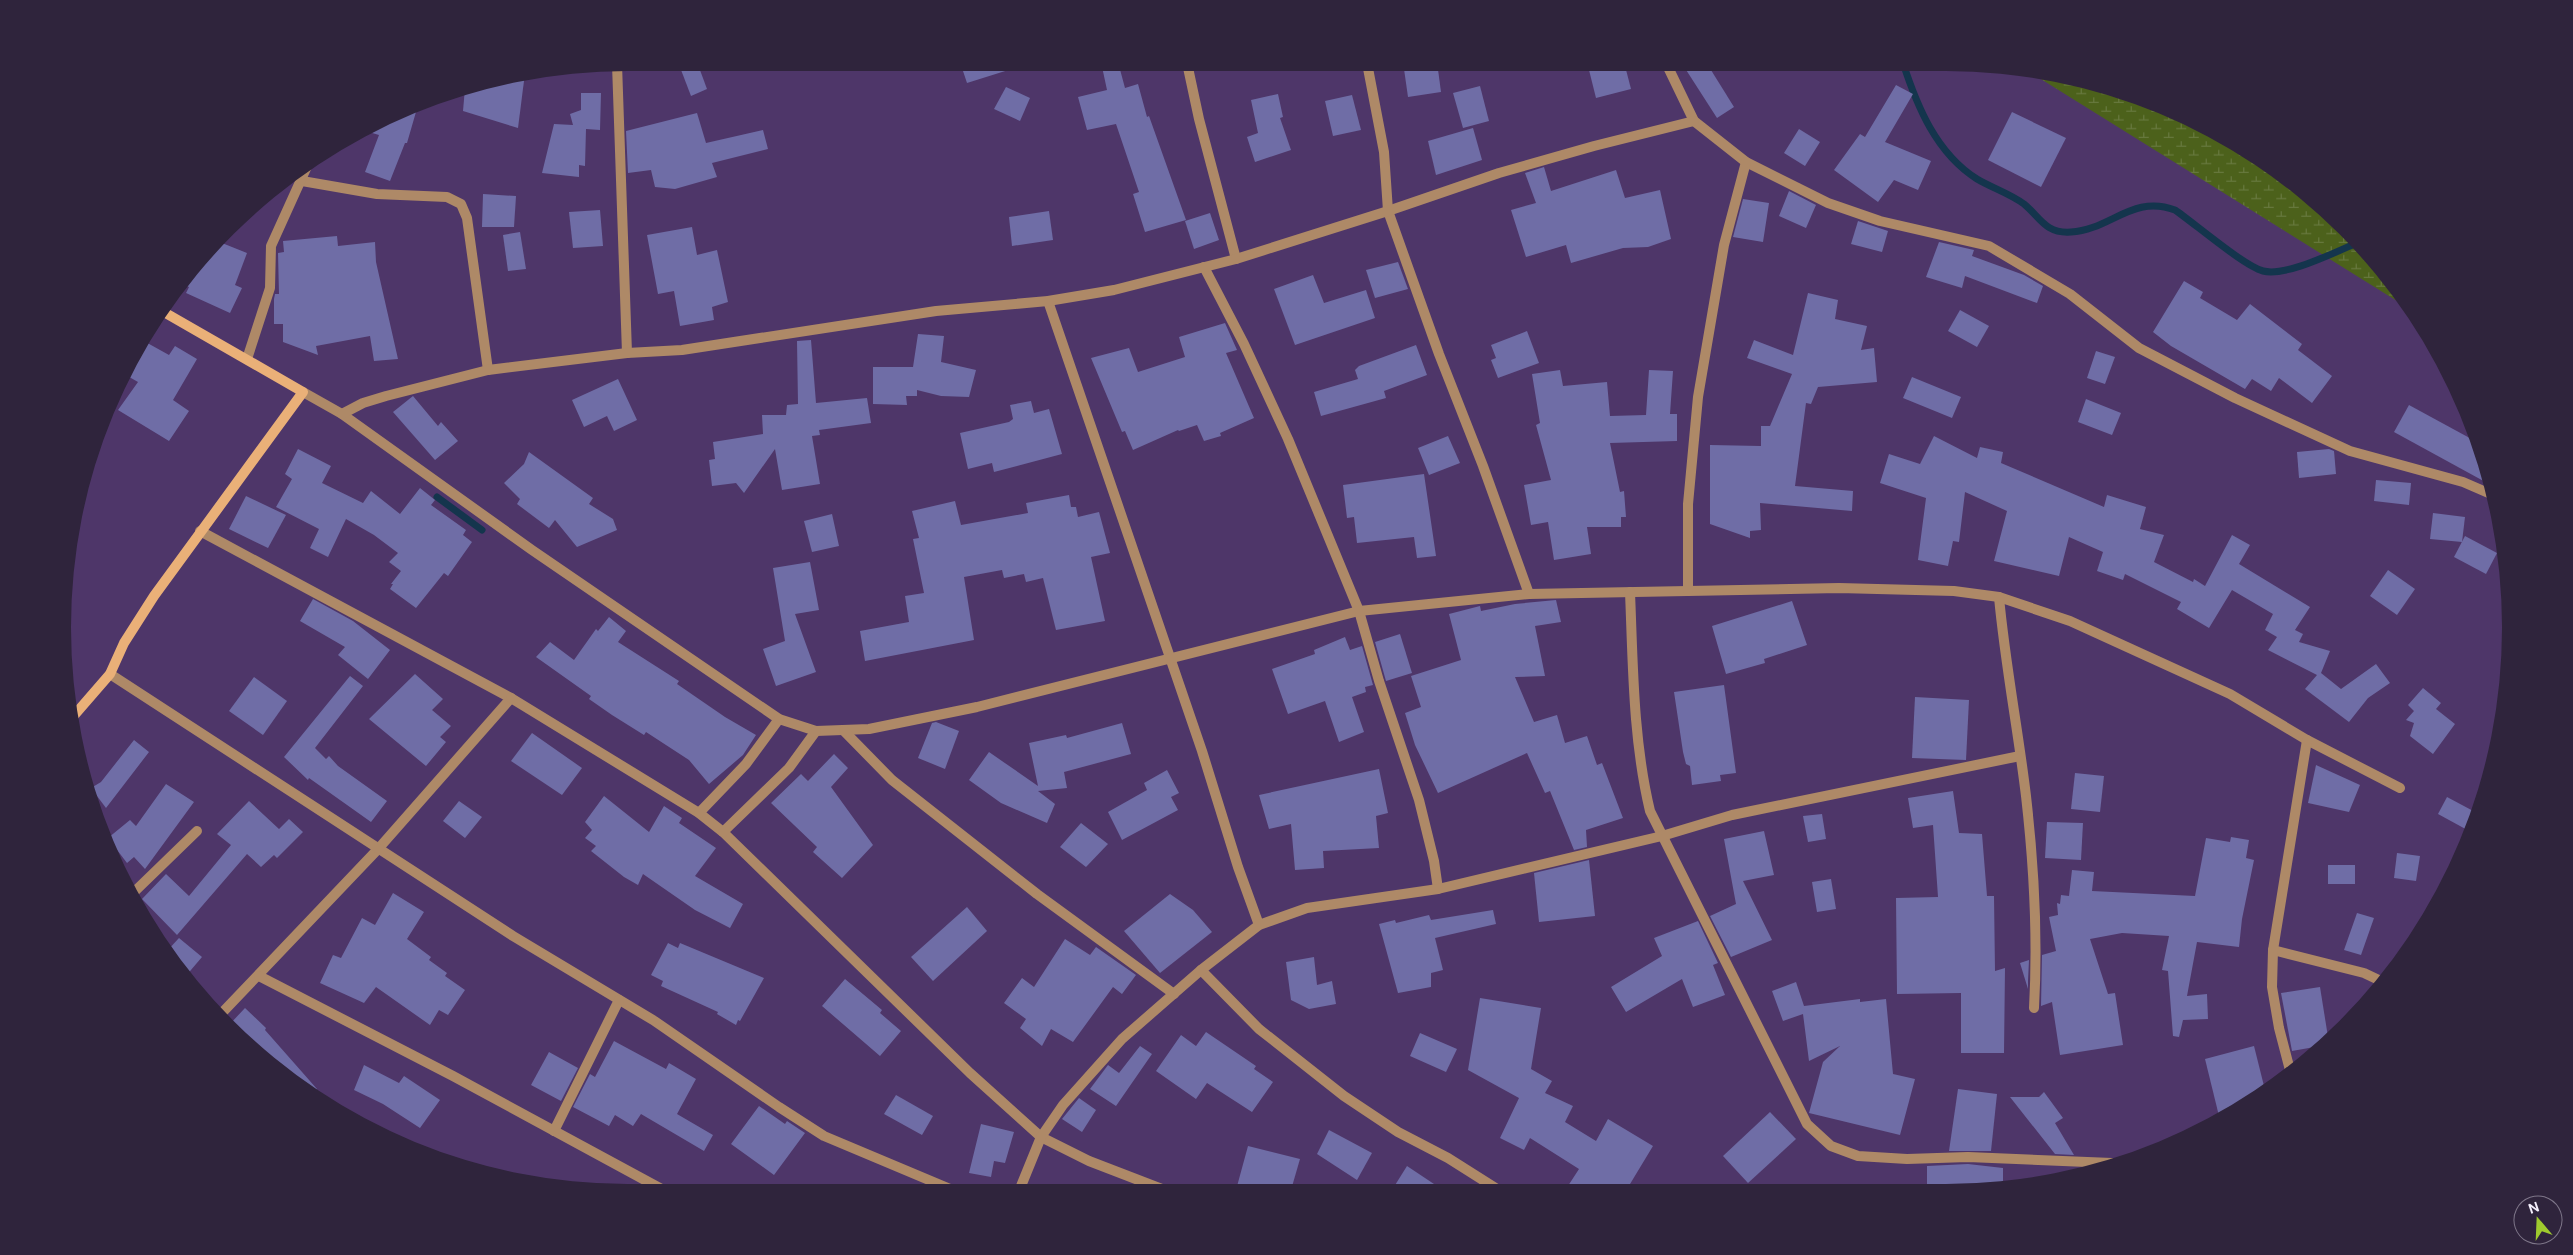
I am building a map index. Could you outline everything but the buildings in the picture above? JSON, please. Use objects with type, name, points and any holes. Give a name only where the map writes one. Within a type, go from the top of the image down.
[{"type":"street","points":[[617,71],[627,354]]},
{"type":"street","points":[[1189,71],[1198,119],[1236,258]]},
{"type":"street","points":[[1368,71],[1384,152],[1388,211],[1439,354],[1483,466],[1529,594]]},
{"type":"street","points":[[1670,71],[1694,121],[1746,162],[1828,203],[1863,215],[1989,246],[2070,294],[2139,348],[2235,398],[2350,451],[2463,482],[2485,491]]},
{"type":"street","points":[[342,414],[364,403],[386,396],[488,370],[627,354],[682,350],[936,311],[1048,300],[1114,290],[1236,258],[1388,211],[1499,173],[1594,146],[1694,121]]},
{"type":"street","points":[[1688,591],[1688,504],[1698,396],[1724,245],[1746,162]]},
{"type":"street","points":[[247,359],[270,288],[271,246],[304,175]]},
{"type":"street","points":[[302,181],[377,194],[447,197],[461,204],[467,218],[488,370]]},
{"type":"street","points":[[1204,267],[1244,344],[1288,439],[1359,611],[1379,681],[1419,800],[1434,861],[1438,889]]},
{"type":"street","points":[[1048,300],[1259,925]]},
{"type":"street","points":[[168,314],[342,414],[532,550],[779,719],[816,731],[869,729],[978,707],[1359,611],[1529,594],[1839,588],[1954,591],[1999,596],[2070,621],[2230,694],[2307,740],[2400,788]]},
{"type":"street","points":[[78,712],[110,674],[129,635],[200,531],[303,392]]},
{"type":"street","points":[[200,531],[511,698],[699,813],[723,832],[970,1073],[1041,1137],[1090,1161],[1149,1184]]},
{"type":"street","points":[[1630,592],[1634,689],[1643,779],[1650,811],[1807,1124],[1831,1146],[1858,1156],[1907,1159],[1968,1157],[2097,1162]]},
{"type":"street","points":[[1999,596],[2003,648],[2020,756],[2033,872],[2036,960],[2034,1008]]},
{"type":"street","points":[[110,674],[513,936],[653,1020],[778,1108],[824,1136],[938,1184]]},
{"type":"street","points":[[224,1011],[379,848],[511,698]]},
{"type":"street","points":[[699,813],[746,764],[779,719]]},
{"type":"street","points":[[723,832],[789,768],[816,731]]},
{"type":"street","points":[[844,731],[892,780],[1037,894],[1174,994]]},
{"type":"street","points":[[2289,1065],[2279,1028],[2272,987],[2274,950],[2307,740]]},
{"type":"street","points":[[1023,1184],[1041,1137],[1063,1105],[1122,1039],[1201,970],[1259,925],[1307,908],[1438,889],[1662,836],[1741,814],[2020,756]]},
{"type":"street","points":[[137,890],[197,831]]},
{"type":"street","points":[[2274,950],[2364,973],[2376,979]]},
{"type":"street","points":[[1201,970],[1259,1029],[1344,1096],[1398,1132],[1448,1158],[1489,1184]]},
{"type":"street","points":[[259,976],[453,1076],[652,1184]]},
{"type":"street","points":[[554,1131],[619,1000]]},
{"type":"green space","points":[[2043,80],[2089,90],[2158,114],[2192,129],[2255,165],[2312,209],[2339,234],[2364,261],[2395,300]]},
{"type":"waterway","points":[[1906,71],[1922,112],[1939,142],[1950,156],[1977,179],[2024,204],[2044,224],[2055,230],[2062,232],[2085,230],[2134,209],[2160,206],[2175,210],[2244,261],[2263,271],[2273,272],[2310,263],[2350,246]]},
{"type":"waterway","points":[[437,497],[482,530]]}]
